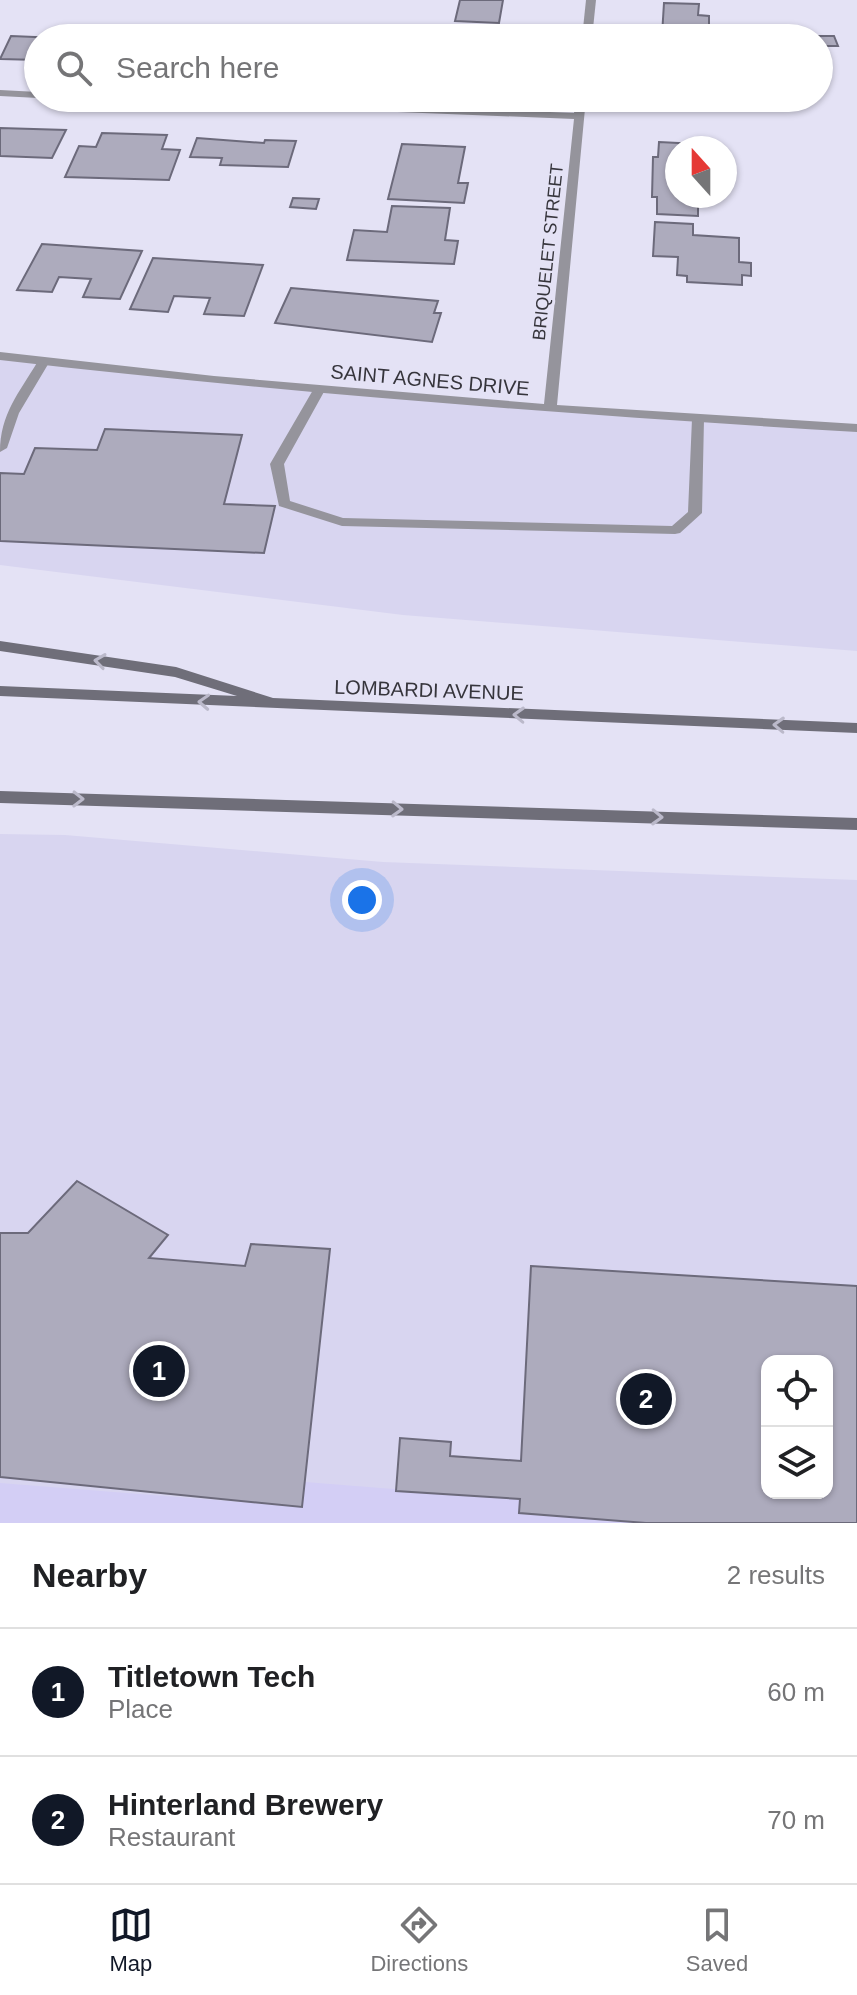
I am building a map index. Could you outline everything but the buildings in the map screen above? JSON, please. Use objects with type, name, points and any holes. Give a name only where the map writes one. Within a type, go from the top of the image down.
[{"type":"main road","points":[[0,646],[176,672],[225,685],[283,706]]},
{"type":"main road","name":"LOMBARDI AVENUE","points":[[0,691],[283,706],[857,728]]},
{"type":"main road","points":[[0,797],[857,824]]},
{"type":"street","points":[[588,24],[591,0]]},
{"type":"street","points":[[0,93],[24,94]]},
{"type":"street","points":[[478,112],[579,116]]},
{"type":"street","name":"BRIQUELET STREET","points":[[550,410],[579,112]]},
{"type":"street","name":"SAINT AGNES DRIVE","points":[[0,356],[319,390],[550,410],[857,428]]},
{"type":"street","points":[[0,448],[13,413],[44,361]]},
{"type":"street","points":[[319,390],[277,464],[284,503],[342,522],[675,530],[695,513],[698,419]]},
{"type":"shaded area","points":[[0,356],[206,381],[857,428],[857,651],[403,615],[0,565]]},
{"type":"shaded area","points":[[0,834],[65,835],[383,862],[857,880],[857,1523],[0,1523]]},
{"type":"shaded area","points":[[305,1482],[520,1499],[520,1514],[646,1523],[0,1523],[0,1483],[302,1507]]},
{"type":"place","name":"Titletown Tech","points":[[159,1371]]},
{"type":"place","name":"Hinterland Brewery","points":[[646,1399]]}]
